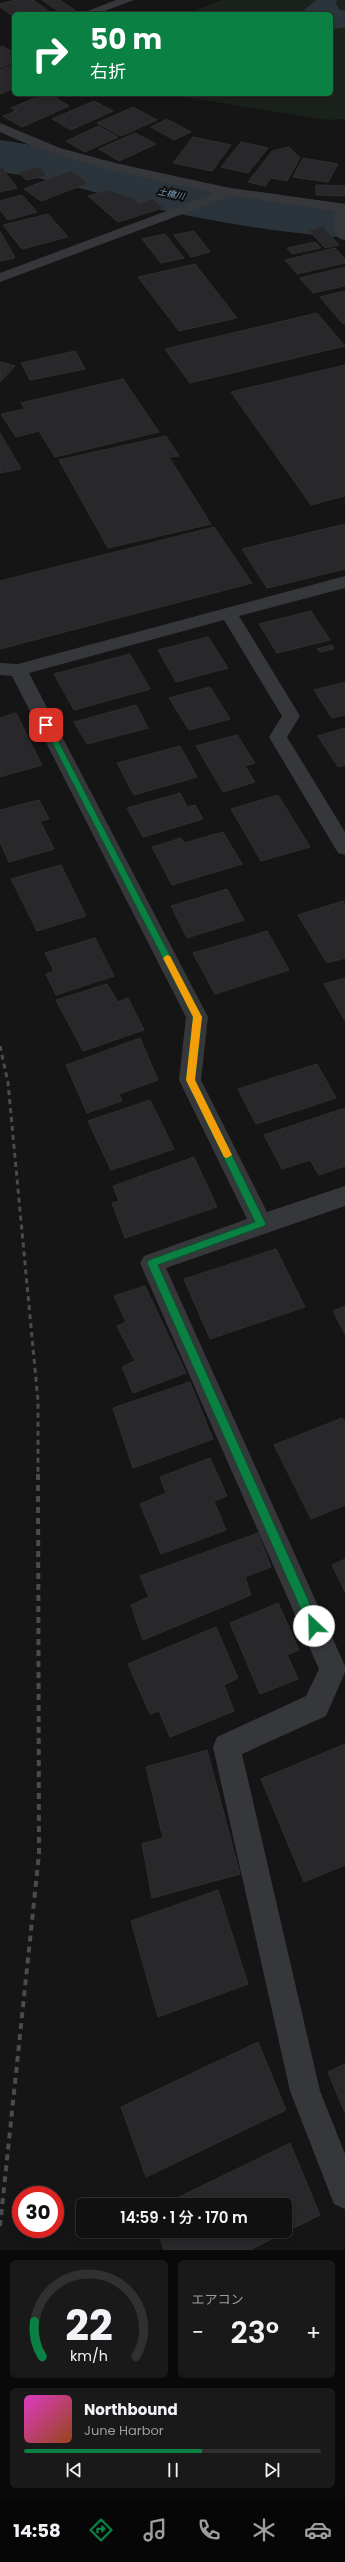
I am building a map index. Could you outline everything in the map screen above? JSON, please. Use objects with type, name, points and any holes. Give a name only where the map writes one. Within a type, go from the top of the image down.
[{"type":"street","points":[[91,12],[128,0]]},
{"type":"street","points":[[0,127],[27,141],[74,158],[230,192],[343,208],[340,231],[345,236]]},
{"type":"street","points":[[0,278],[230,192]]},
{"type":"street","points":[[261,1224],[190,1080],[197,1017],[9,669],[345,582]]},
{"type":"street","points":[[228,613],[291,716],[278,737],[345,848]]},
{"type":"street","points":[[345,1196],[152,1263],[333,1669],[316,1706],[227,1747],[305,2090],[345,2193]]},
{"type":"shaded area","points":[[222,0],[345,0],[345,119],[327,120],[178,96],[333,96],[333,12],[191,12]]},
{"type":"shaded area","points":[[317,0],[337,0],[336,4],[340,10],[345,10],[345,27],[333,30],[333,12],[304,12],[305,9]]},
{"type":"building","points":[[15,0],[33,0],[50,12],[12,12],[12,16],[0,7],[0,4]]},
{"type":"building","points":[[42,0],[60,0],[78,12],[59,12]]},
{"type":"building","points":[[2,46],[12,52],[12,63],[0,68],[0,47]]},
{"type":"building","points":[[12,65],[12,89],[0,94],[0,70]]},
{"type":"building","points":[[39,96],[53,96],[69,106],[22,127],[3,116],[16,111],[11,108]]},
{"type":"building","points":[[94,101],[113,111],[71,130],[52,119]]},
{"type":"building","points":[[133,107],[157,120],[121,136],[97,123]]},
{"type":"building","points":[[167,119],[191,132],[174,140],[151,127]]},
{"type":"building","points":[[99,126],[118,137],[85,152],[66,141]]},
{"type":"building","points":[[135,133],[156,144],[119,161],[99,149]]},
{"type":"building","points":[[193,137],[231,145],[212,171],[173,163]]},
{"type":"building","points":[[241,142],[268,148],[248,173],[221,167]]},
{"type":"building","points":[[289,147],[300,158],[287,181],[271,178],[265,186],[248,182],[272,151]]},
{"type":"building","points":[[303,158],[338,164],[328,182],[293,177]]},
{"type":"building","points":[[0,165],[8,176],[17,188],[0,192]]},
{"type":"building","points":[[40,167],[46,176],[26,180],[19,172]]},
{"type":"building","points":[[70,171],[88,183],[41,201],[24,189]]},
{"type":"building","points":[[316,185],[345,186],[345,196],[316,195]]},
{"type":"building","points":[[108,190],[134,199],[139,204],[152,199],[163,208],[118,222],[88,196]]},
{"type":"building","points":[[22,195],[37,212],[8,220],[0,210],[0,201]]},
{"type":"building","points":[[48,214],[68,237],[22,249],[3,225]]},
{"type":"building","points":[[323,227],[339,245],[325,248],[309,230]]},
{"type":"building","points":[[0,231],[9,247],[15,258],[0,261]]},
{"type":"building","points":[[194,231],[210,252],[191,257],[174,235]]},
{"type":"building","points":[[165,234],[184,258],[161,263],[142,239]]},
{"type":"building","points":[[315,242],[321,248],[292,254],[287,248]]},
{"type":"building","points":[[335,248],[345,259],[345,263],[297,274],[285,260]]},
{"type":"building","points":[[195,264],[237,318],[179,331],[138,277]]},
{"type":"building","points":[[345,267],[345,286],[313,293],[300,278]]},
{"type":"building","points":[[345,291],[345,324],[343,324],[320,297]]},
{"type":"building","points":[[317,313],[345,346],[190,383],[165,349]]},
{"type":"building","points":[[75,351],[85,369],[30,380],[21,363]]},
{"type":"building","points":[[0,362],[15,366],[0,382]]},
{"type":"building","points":[[345,365],[345,496],[311,505],[231,392]]},
{"type":"building","points":[[123,379],[159,432],[55,457],[39,431],[16,437],[1,414],[25,409],[21,403]]},
{"type":"building","points":[[0,433],[21,469],[0,473]]},
{"type":"building","points":[[166,436],[179,456],[169,457],[211,524],[108,548],[59,460]]},
{"type":"building","points":[[345,524],[345,569],[267,588],[242,549]]},
{"type":"building","points":[[214,527],[252,583],[0,649],[0,581]]},
{"type":"building","points":[[311,611],[330,640],[277,653],[259,624]]},
{"type":"building","points":[[208,637],[228,668],[176,682],[158,650]]},
{"type":"building","points":[[332,645],[334,649],[320,652],[317,649]]},
{"type":"building","points":[[130,654],[150,689],[74,710],[54,674]]},
{"type":"building","points":[[345,682],[345,715],[332,718],[314,690]]},
{"type":"building","points":[[210,687],[230,719],[189,730],[169,698]]},
{"type":"building","points":[[136,705],[148,728],[87,744],[74,722]]},
{"type":"building","points":[[16,713],[42,765],[0,777],[0,718]]},
{"type":"building","points":[[345,728],[345,765],[338,767],[318,736]]},
{"type":"building","points":[[237,735],[255,763],[245,766],[255,782],[223,792],[196,746]]},
{"type":"building","points":[[180,746],[197,777],[134,795],[117,763]]},
{"type":"building","points":[[180,793],[187,807],[195,805],[203,819],[143,837],[127,808]]},
{"type":"building","points":[[278,795],[310,847],[261,861],[231,809]]},
{"type":"building","points":[[39,800],[49,819],[40,821],[54,849],[9,862],[0,842],[0,810]]},
{"type":"building","points":[[223,832],[242,864],[172,885],[152,847],[181,838],[184,843]]},
{"type":"building","points":[[61,865],[86,916],[37,931],[11,879]]},
{"type":"building","points":[[227,889],[244,920],[187,938],[171,906]]},
{"type":"building","points":[[343,901],[345,905],[345,958],[327,963],[298,915]]},
{"type":"building","points":[[267,931],[289,970],[215,994],[193,953]]},
{"type":"building","points":[[95,938],[114,976],[56,995],[46,974],[54,971],[45,953]]},
{"type":"building","points":[[345,978],[345,1021],[324,984]]},
{"type":"building","points":[[107,984],[118,1002],[128,998],[144,1030],[83,1051],[56,1000]]},
{"type":"building","points":[[140,1038],[158,1080],[119,1094],[122,1101],[87,1113],[66,1065]]},
{"type":"building","points":[[317,1064],[336,1098],[256,1124],[238,1089]]},
{"type":"building","points":[[150,1100],[174,1149],[111,1170],[88,1121]]},
{"type":"building","points":[[345,1108],[345,1166],[319,1175],[310,1160],[282,1169],[264,1135]]},
{"type":"building","points":[[194,1157],[217,1207],[125,1238],[112,1203],[119,1201],[113,1186]]},
{"type":"building","points":[[276,1249],[305,1307],[210,1339],[184,1279]]},
{"type":"building","points":[[145,1286],[186,1373],[133,1393],[122,1367],[135,1361],[117,1326],[126,1322],[114,1296]]},
{"type":"building","points":[[345,1306],[345,1334],[333,1311]]},
{"type":"building","points":[[190,1382],[213,1439],[133,1468],[113,1408]]},
{"type":"building","points":[[342,1418],[345,1422],[345,1505],[311,1519],[274,1445]]},
{"type":"building","points":[[210,1458],[227,1496],[214,1501],[226,1530],[161,1554],[140,1504],[166,1493],[160,1477]]},
{"type":"building","points":[[258,1533],[271,1567],[245,1577],[251,1595],[143,1640],[131,1605],[149,1597],[140,1576]]},
{"type":"building","points":[[345,1559],[345,1592],[332,1565]]},
{"type":"building","points":[[278,1603],[299,1650],[287,1655],[298,1679],[260,1694],[230,1623]]},
{"type":"building","points":[[216,1627],[238,1678],[224,1685],[234,1711],[170,1737],[159,1711],[150,1714],[128,1664]]},
{"type":"building","points":[[345,1744],[345,1865],[304,1882],[261,1779]]},
{"type":"building","points":[[207,1750],[240,1874],[152,1898],[142,1844],[163,1838],[146,1767]]},
{"type":"building","points":[[218,1890],[248,1984],[158,2017],[131,1921]]},
{"type":"building","points":[[258,2042],[286,2110],[146,2177],[121,2107]]},
{"type":"building","points":[[345,2064],[345,2113],[328,2072]]},
{"type":"building","points":[[290,2143],[320,2215],[292,2229],[292,2198],[177,2198]]},
{"type":"building","points":[[160,2238],[274,2238],[250,2250],[164,2250]]},
{"type":"waterway","name":"土橋川","points":[[0,156],[58,165],[154,191],[225,206],[345,221]]},
{"type":"railway","points":[[0,1046],[8,1083],[38,1401],[38,1472]]},
{"type":"railway","points":[[0,2226],[39,1854],[38,1472]]},
{"type":"slow traffic","points":[[167,958],[197,1017],[190,1080],[227,1155]]},
{"type":"route","points":[[46,725],[197,1017],[190,1080],[261,1224],[152,1263],[314,1626]]}]
